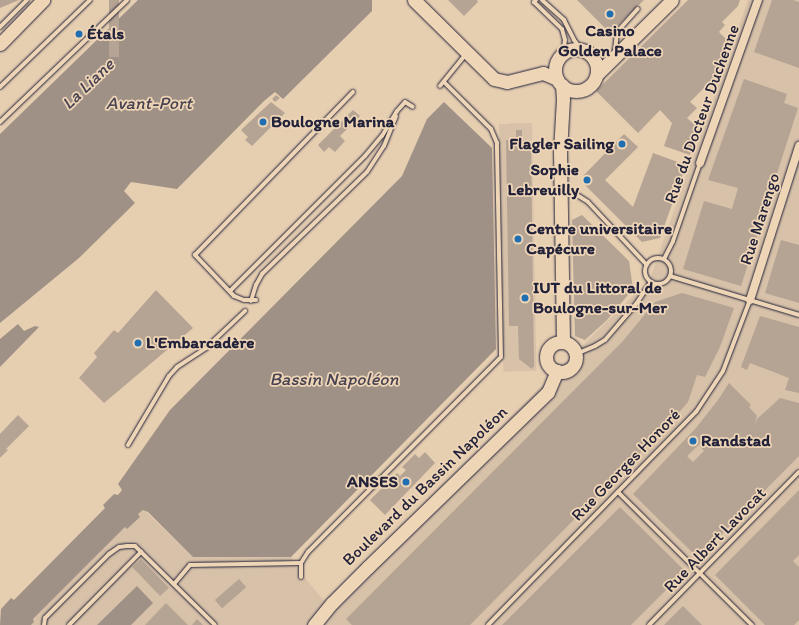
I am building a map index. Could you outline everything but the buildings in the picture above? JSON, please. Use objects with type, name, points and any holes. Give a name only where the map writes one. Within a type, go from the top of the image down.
[{"type":"main road","points":[[0,44],[43,0]]},
{"type":"main road","points":[[414,0],[490,76],[499,81],[510,82],[540,73],[559,82],[572,91],[584,89]]},
{"type":"main road","points":[[562,113],[571,101],[592,83],[597,74],[672,0]]},
{"type":"main road","points":[[563,342],[560,143],[564,99],[555,66],[563,53],[573,49],[582,49],[588,52],[594,59],[597,65],[597,74]]},
{"type":"main road","points":[[563,342],[573,347],[576,354],[575,362],[572,367],[565,371],[557,371],[548,364],[546,354],[552,345],[563,342]]},
{"type":"main road","name":"Boulevard du Bassin Napoléon","points":[[314,625],[329,607],[368,567],[548,392],[557,371]]},
{"type":"street","name":"Rue du Docteur Duchenne","points":[[700,162],[758,0]]},
{"type":"street","name":"Rue Marengo","points":[[750,300],[799,146]]},
{"type":"lane","points":[[0,27],[27,0]]},
{"type":"lane","points":[[0,87],[90,0]]},
{"type":"lane","points":[[0,122],[128,0]]},
{"type":"lane","points":[[536,0],[534,2],[558,23],[564,36],[563,53]]},
{"type":"lane","points":[[542,0],[568,25],[574,40],[582,49]]},
{"type":"lane","points":[[615,56],[617,32],[638,9]]},
{"type":"lane","points":[[558,23],[562,18]]},
{"type":"lane","points":[[440,86],[466,53]]},
{"type":"lane","points":[[301,577],[300,563],[308,552],[501,357],[497,143],[491,129],[444,82]]},
{"type":"lane","points":[[256,300],[251,301],[234,296],[195,255],[353,92]]},
{"type":"lane","points":[[230,291],[365,156],[382,136],[397,111],[405,102],[413,107]]},
{"type":"lane","points":[[251,301],[256,285],[262,274],[367,172],[384,146],[393,127],[397,111]]},
{"type":"lane","name":"Rue du Docteur Duchenne","points":[[664,259],[673,241],[700,162]]},
{"type":"lane","points":[[561,192],[577,195],[588,202],[647,264]]},
{"type":"lane","points":[[654,259],[664,259],[671,268],[670,276],[662,284],[651,282],[646,273],[647,264],[654,259]]},
{"type":"lane","points":[[670,276],[799,315]]},
{"type":"lane","points":[[576,354],[595,346],[604,340],[633,308],[651,282]]},
{"type":"lane","name":"Rue Georges Honoré","points":[[488,625],[678,433],[711,392],[728,360],[750,300]]},
{"type":"lane","points":[[128,445],[169,376],[177,367],[206,348],[245,311]]},
{"type":"lane","name":"Rue Albert Lavocat","points":[[649,625],[799,472]]},
{"type":"lane","points":[[618,492],[752,625]]},
{"type":"lane","points":[[44,625],[45,618],[109,554],[119,547],[135,546],[214,625]]},
{"type":"lane","points":[[69,625],[141,552]]},
{"type":"lane","points":[[174,584],[190,565],[300,563]]},
{"type":"shaded area","points":[[748,0],[799,0],[799,625],[31,625],[34,622],[33,619],[125,527],[127,529],[140,517],[138,514],[144,510],[193,557],[291,557],[296,567],[324,601],[650,279]]},
{"type":"shaded area","name":"Centre universitaire Capécure","points":[[532,123],[536,371],[503,372],[499,124]]},
{"type":"water","name":"Avant-Port","points":[[138,0],[372,0],[372,11],[283,99],[275,92],[264,101],[177,189],[131,182],[124,191],[135,203],[79,258],[0,323],[0,134]]},
{"type":"water","name":"Bassin Napoléon","points":[[444,102],[492,148],[496,349],[291,557],[193,557],[148,512],[143,510],[138,514],[140,517],[127,529],[125,527],[33,619],[34,622],[31,625],[0,625],[1,609],[11,598],[14,600],[105,508],[103,505],[114,494],[118,495],[122,490],[118,484],[170,410],[402,176],[427,119]]},
{"type":"water","points":[[18,324],[24,331],[35,326],[39,327],[0,367],[0,339]]},
{"type":"water","points":[[137,586],[153,603],[131,625],[97,625]]},
{"type":"place","name":"Casino Golden Palace","points":[[610,14]]},
{"type":"place","name":"Étals","points":[[79,34]]},
{"type":"place","name":"Boulogne Marina","points":[[263,122]]},
{"type":"place","name":"Flagler Sailing","points":[[622,144]]},
{"type":"place","name":"Sophie Lebreuilly","points":[[587,180]]},
{"type":"place","name":"Centre universitaire Capécure","points":[[518,239]]},
{"type":"place","name":"IUT du Littoral de Boulogne-sur-Mer","points":[[525,298]]},
{"type":"place","name":"L'Embarcadère","points":[[138,343]]},
{"type":"place","name":"Randstad","points":[[693,441]]},
{"type":"place","name":"ANSES","points":[[406,482]]},
{"type":"water label","name":"La Liane","points":[[88,84]]}]
